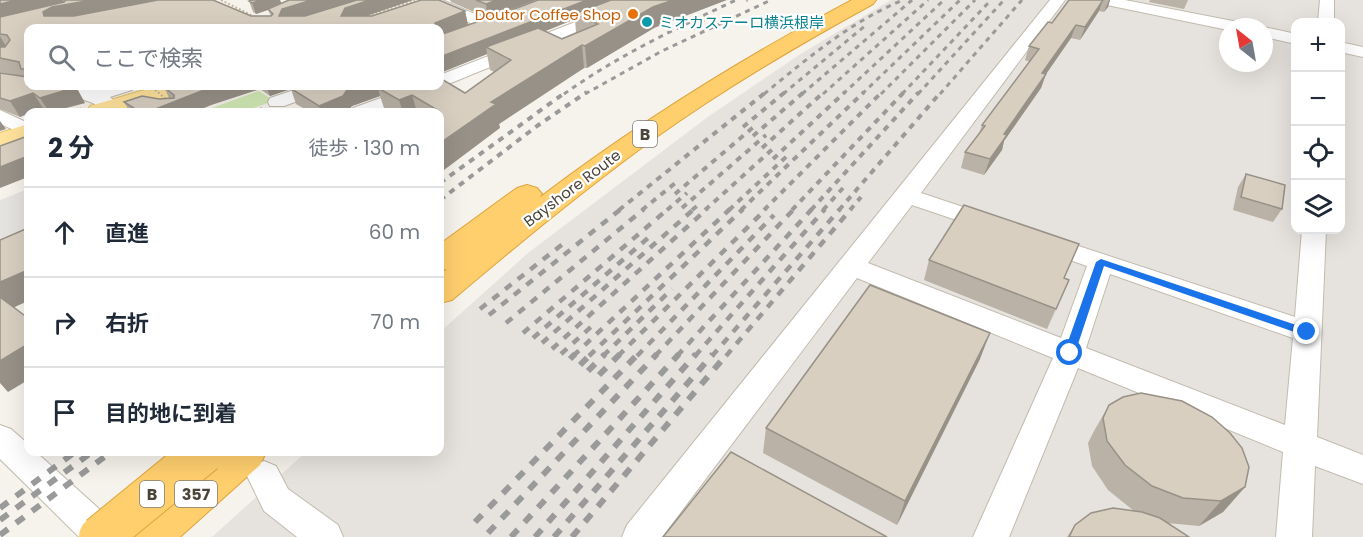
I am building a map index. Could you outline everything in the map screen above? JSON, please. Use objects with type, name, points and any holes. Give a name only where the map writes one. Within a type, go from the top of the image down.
[{"type":"highway","name":"Bayshore Route","points":[[444,257],[541,184],[632,121],[698,79],[842,0]]},
{"type":"highway","points":[[444,262],[563,172],[678,95],[842,0]]},
{"type":"highway","name":"Bayshore Route","points":[[444,289],[578,183],[656,126],[784,45],[863,0]]},
{"type":"highway","points":[[444,282],[607,155],[707,87],[780,43],[863,0]]},
{"type":"highway","name":"B","points":[[104,537],[199,456]]},
{"type":"highway","name":"357","points":[[104,537],[207,456]]},
{"type":"highway","name":"B","points":[[159,537],[255,460]]},
{"type":"highway","name":"357","points":[[147,537],[255,460]]},
{"type":"main road","points":[[100,106],[154,95]]},
{"type":"main road","points":[[0,142],[24,133]]},
{"type":"street","points":[[640,537],[1058,0]]},
{"type":"street","points":[[1102,0],[1219,23]]},
{"type":"street","points":[[1326,18],[1327,0]]},
{"type":"street","points":[[425,3],[533,44]]},
{"type":"street","points":[[444,79],[619,10]]},
{"type":"street","points":[[469,32],[506,18]]},
{"type":"street","points":[[1273,34],[1291,38]]},
{"type":"street","points":[[1345,49],[1363,52]]},
{"type":"street","points":[[0,78],[24,85]]},
{"type":"street","points":[[43,90],[100,106]]},
{"type":"street","points":[[277,102],[311,90]]},
{"type":"street","points":[[382,90],[397,98]]},
{"type":"street","points":[[371,108],[418,90]]},
{"type":"street","points":[[0,116],[24,129]]},
{"type":"street","points":[[906,195],[1307,332]]},
{"type":"street","points":[[1294,537],[1314,234]]},
{"type":"street","points":[[991,537],[1070,353],[1101,262]]},
{"type":"street","points":[[851,266],[1363,470]]},
{"type":"street","points":[[0,438],[104,537]]},
{"type":"street","points":[[710,447],[741,464]]},
{"type":"street","points":[[255,460],[276,500],[325,537]]},
{"type":"path","points":[[221,0],[261,20]]},
{"type":"path","points":[[362,18],[425,3]]},
{"type":"path","points":[[691,13],[683,17],[699,23],[710,18]]},
{"type":"shaded area","points":[[891,0],[1363,0],[1363,537],[212,537],[302,456],[444,456],[444,328],[528,253],[709,116],[802,53]]},
{"type":"shaded area","points":[[24,191],[24,230],[0,240],[0,200]]},
{"type":"green space","points":[[259,91],[274,101],[253,108],[212,108]]},
{"type":"building","points":[[0,0],[17,0],[0,4]]},
{"type":"building","points":[[66,0],[92,0],[52,7],[43,12],[44,16],[74,16],[158,0],[213,0],[251,16],[271,16],[273,14],[268,9],[289,0],[312,0],[282,9],[279,16],[305,16],[357,0],[370,0],[345,8],[341,16],[372,16],[421,0],[439,0],[465,11],[435,24],[24,24],[24,69],[21,69],[19,62],[0,58],[0,47],[5,47],[10,40],[7,35],[0,34],[0,17]]},
{"type":"building","points":[[476,0],[497,0],[486,4]]},
{"type":"building","points":[[538,0],[587,0],[444,55],[444,34],[485,19],[499,19],[501,14]]},
{"type":"building","points":[[611,0],[673,0],[653,7],[585,46],[582,45],[491,102],[496,104],[444,140],[444,108],[434,108],[412,95],[399,100],[382,90],[444,90],[444,80],[465,93],[511,60],[486,47],[538,28],[562,39],[598,24],[574,14]]},
{"type":"building","points":[[1069,0],[1103,0],[1085,27],[1076,25],[1042,73],[1046,74],[1004,134],[1007,135],[990,159],[965,152],[985,126],[982,125],[1039,49],[1029,46],[1048,22],[1052,23]]},
{"type":"building","points":[[0,73],[24,76],[24,90],[66,90],[40,98],[33,93],[10,101],[0,98]]},
{"type":"building","points":[[168,90],[204,90],[158,108],[134,108],[124,102],[142,96],[159,99],[174,98],[174,95]]},
{"type":"building","points":[[293,90],[347,90],[343,96],[319,106]]},
{"type":"building","points":[[24,137],[24,158],[0,167],[0,146]]},
{"type":"building","points":[[1246,174],[1285,185],[1282,209],[1241,197]]},
{"type":"building","points":[[964,205],[1079,244],[1064,278],[1069,280],[1056,309],[929,260]]},
{"type":"building","points":[[24,230],[24,272],[0,282],[0,240]]},
{"type":"building","points":[[870,285],[990,333],[905,501],[766,428]]},
{"type":"building","points":[[0,297],[24,315],[24,346],[0,361]]},
{"type":"building","points":[[1141,393],[1182,401],[1212,417],[1230,433],[1242,448],[1249,467],[1245,487],[1221,501],[1183,498],[1152,486],[1125,465],[1107,441],[1103,418],[1109,405],[1123,397]]},
{"type":"building","points":[[731,452],[887,537],[663,537]]},
{"type":"building","points":[[1113,508],[1142,512],[1160,518],[1189,537],[1069,537],[1075,525],[1091,513]]},
{"type":"railway","points":[[564,94],[626,55],[736,0]]},
{"type":"railway","points":[[585,94],[662,51],[771,0]]},
{"type":"railway","points":[[764,94],[847,30],[903,0]]},
{"type":"railway","points":[[802,94],[912,0]]},
{"type":"railway","points":[[823,94],[928,0]]},
{"type":"railway","points":[[843,94],[944,0]]},
{"type":"railway","points":[[862,94],[960,0]]},
{"type":"railway","points":[[881,94],[975,0]]},
{"type":"railway","points":[[902,94],[991,0]]},
{"type":"railway","points":[[918,94],[1004,0]]},
{"type":"railway","points":[[940,94],[1022,0]]},
{"type":"railway","points":[[783,94],[866,25]]},
{"type":"railway","points":[[444,180],[566,92]]},
{"type":"railway","points":[[444,197],[537,126],[587,92]]},
{"type":"railway","points":[[619,210],[766,92]]},
{"type":"railway","points":[[743,127],[785,92]]},
{"type":"railway","points":[[753,136],[804,92]]},
{"type":"railway","points":[[762,148],[824,92]]},
{"type":"railway","points":[[773,159],[845,92]]},
{"type":"railway","points":[[741,210],[864,92]]},
{"type":"railway","points":[[764,210],[882,92]]},
{"type":"railway","points":[[792,210],[904,92]]},
{"type":"railway","points":[[811,210],[919,92]]},
{"type":"railway","points":[[839,210],[941,92]]},
{"type":"railway","points":[[675,194],[757,124]]},
{"type":"railway","points":[[682,208],[766,135]]},
{"type":"railway","points":[[705,210],[776,146]]},
{"type":"railway","points":[[729,210],[787,156]]},
{"type":"railway","points":[[642,210],[679,180]]},
{"type":"railway","points":[[823,210],[843,188]]},
{"type":"railway","points":[[667,210],[687,193]]},
{"type":"railway","points":[[850,210],[861,197]]},
{"type":"railway","points":[[692,210],[697,206]]},
{"type":"railway","points":[[489,315],[621,209]]},
{"type":"railway","points":[[506,323],[644,209]]},
{"type":"railway","points":[[523,333],[668,209]]},
{"type":"railway","points":[[542,343],[694,209]]},
{"type":"railway","points":[[552,349],[707,209]]},
{"type":"railway","points":[[573,356],[730,209]]},
{"type":"railway","points":[[589,356],[743,209]]},
{"type":"railway","points":[[618,356],[766,209]]},
{"type":"railway","points":[[655,356],[794,209]]},
{"type":"railway","points":[[677,356],[812,209]]},
{"type":"railway","points":[[695,356],[825,209]]},
{"type":"railway","points":[[712,356],[840,209]]},
{"type":"railway","points":[[726,356],[851,209]]},
{"type":"railway","points":[[637,356],[774,215]]},
{"type":"railway","points":[[533,338],[648,238]]},
{"type":"railway","points":[[480,309],[564,243]]},
{"type":"railway","points":[[603,356],[672,289]]},
{"type":"railway","points":[[561,354],[592,326]]},
{"type":"railway","points":[[475,522],[638,354]]},
{"type":"railway","points":[[488,533],[657,354]]},
{"type":"railway","points":[[511,537],[679,354]]},
{"type":"railway","points":[[535,537],[696,354]]},
{"type":"railway","points":[[554,537],[713,354]]},
{"type":"railway","points":[[572,537],[727,354]]},
{"type":"railway","points":[[570,359],[573,356]]},
{"type":"railway","points":[[580,365],[589,356]]},
{"type":"railway","points":[[588,371],[603,356]]},
{"type":"railway","points":[[599,375],[618,356]]},
{"type":"railway","points":[[0,508],[70,456]]},
{"type":"railway","points":[[0,520],[87,456]]},
{"type":"railway","points":[[0,535],[106,456]]},
{"type":"place","name":"Doutor Coffee Shop","points":[[633,14]]},
{"type":"place","name":"ミオカステーロ横浜根岸","points":[[647,22]]},
{"type":"route","points":[[1070,353],[1101,262],[1307,332]]}]
